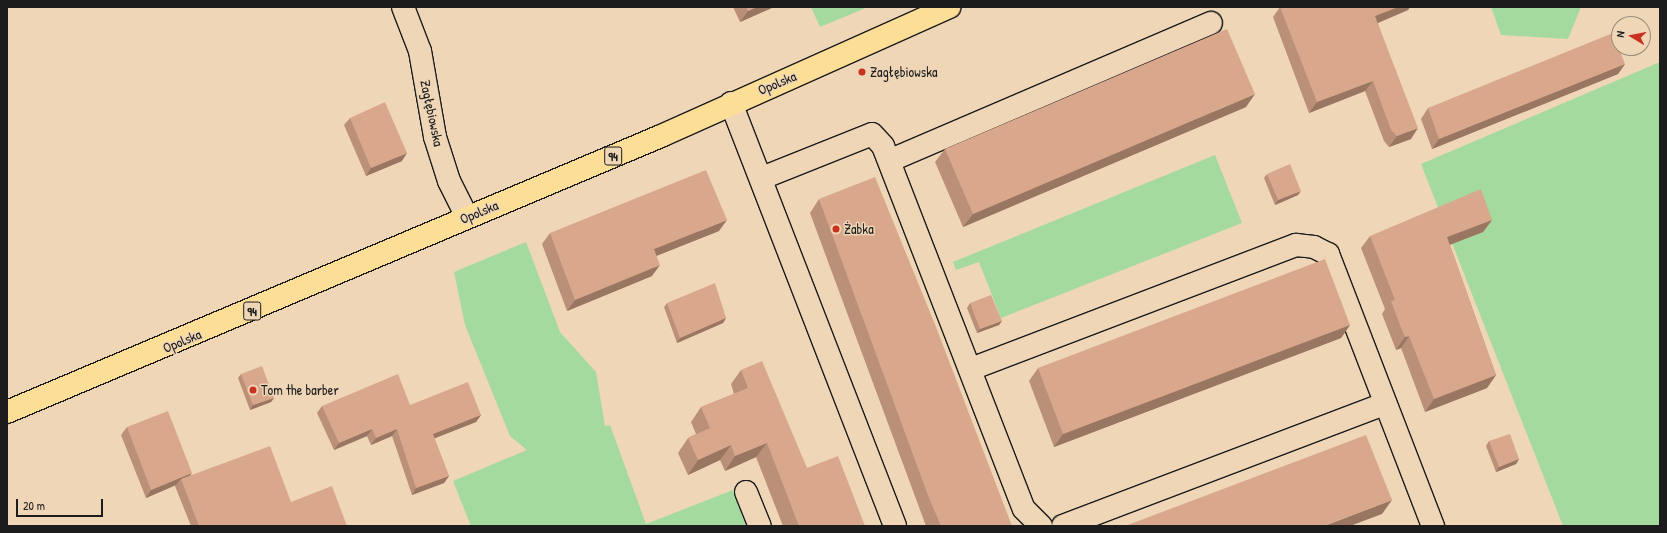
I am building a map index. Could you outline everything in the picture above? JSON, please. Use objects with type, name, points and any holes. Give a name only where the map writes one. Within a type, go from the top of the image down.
[{"type":"main road","name":"Opolska","points":[[7,412],[467,217],[950,7]]},
{"type":"street","name":"Zagłębiowska","points":[[403,7],[420,51],[435,137],[449,180],[467,217]]},
{"type":"street","points":[[891,160],[1211,23]]},
{"type":"street","points":[[730,103],[762,178],[895,526]]},
{"type":"street","points":[[762,178],[872,134],[891,160],[1024,509],[1041,526]]},
{"type":"street","points":[[971,368],[1296,245],[1314,247],[1328,254],[1384,404],[1433,526]]},
{"type":"street","points":[[1063,526],[1384,404]]},
{"type":"street","points":[[746,492],[760,526]]},
{"type":"green space","points":[[811,7],[868,7],[820,27]]},
{"type":"green space","points":[[1491,7],[1581,7],[1568,39],[1501,35]]},
{"type":"green space","points":[[1660,62],[1660,526],[1563,526],[1421,164]]},
{"type":"green space","points":[[1215,155],[1242,223],[1001,318],[979,262],[956,270],[953,262]]},
{"type":"green space","points":[[526,242],[560,332],[596,372],[605,426],[610,425],[646,524],[733,490],[746,526],[471,526],[453,481],[527,450],[510,436],[465,325],[454,272]]},
{"type":"building","points":[[746,7],[757,7],[748,11]]},
{"type":"building","points":[[1280,7],[1398,7],[1375,16],[1418,128],[1397,136],[1391,130],[1373,81],[1317,102]]},
{"type":"building","points":[[1227,29],[1255,94],[973,214],[945,149]]},
{"type":"building","points":[[1611,34],[1611,56],[1622,56],[1625,64],[1439,139],[1428,108]]},
{"type":"building","points":[[385,102],[407,153],[371,168],[350,118]]},
{"type":"building","points":[[1290,164],[1301,191],[1278,200],[1267,174]]},
{"type":"building","points":[[706,170],[727,220],[654,249],[660,265],[575,300],[550,233]]},
{"type":"building","points":[[875,177],[936,327],[1012,526],[941,526],[929,498],[819,199]]},
{"type":"building","points":[[1481,189],[1492,220],[1447,237],[1496,375],[1434,399],[1409,336],[1405,337],[1400,325],[1391,301],[1395,300],[1370,236]]},
{"type":"building","points":[[1325,259],[1350,325],[1063,434],[1038,368]]},
{"type":"building","points":[[715,283],[726,318],[680,338],[667,303]]},
{"type":"building","points":[[991,295],[1002,321],[980,329],[970,303]]},
{"type":"building","points":[[762,361],[807,468],[838,456],[865,526],[799,526],[767,443],[735,456],[731,445],[698,460],[688,438],[710,428],[701,407],[748,388],[741,370]]},
{"type":"building","points":[[262,366],[274,398],[253,405],[241,374]]},
{"type":"building","points":[[398,374],[410,405],[468,382],[481,415],[433,434],[449,476],[416,488],[397,429],[376,438],[372,429],[339,443],[322,406]]},
{"type":"building","points":[[168,411],[192,473],[151,490],[127,427]]},
{"type":"building","points":[[1510,434],[1519,459],[1499,467],[1489,441]]},
{"type":"building","points":[[1366,435],[1392,500],[1324,526],[1125,526]]},
{"type":"building","points":[[270,446],[291,502],[332,486],[347,526],[199,526],[181,479]]},
{"type":"place","name":"Zagłębiowska","points":[[862,72]]},
{"type":"place","name":"Żabka","points":[[836,229]]},
{"type":"place","name":"Tom the barber","points":[[253,390]]}]
